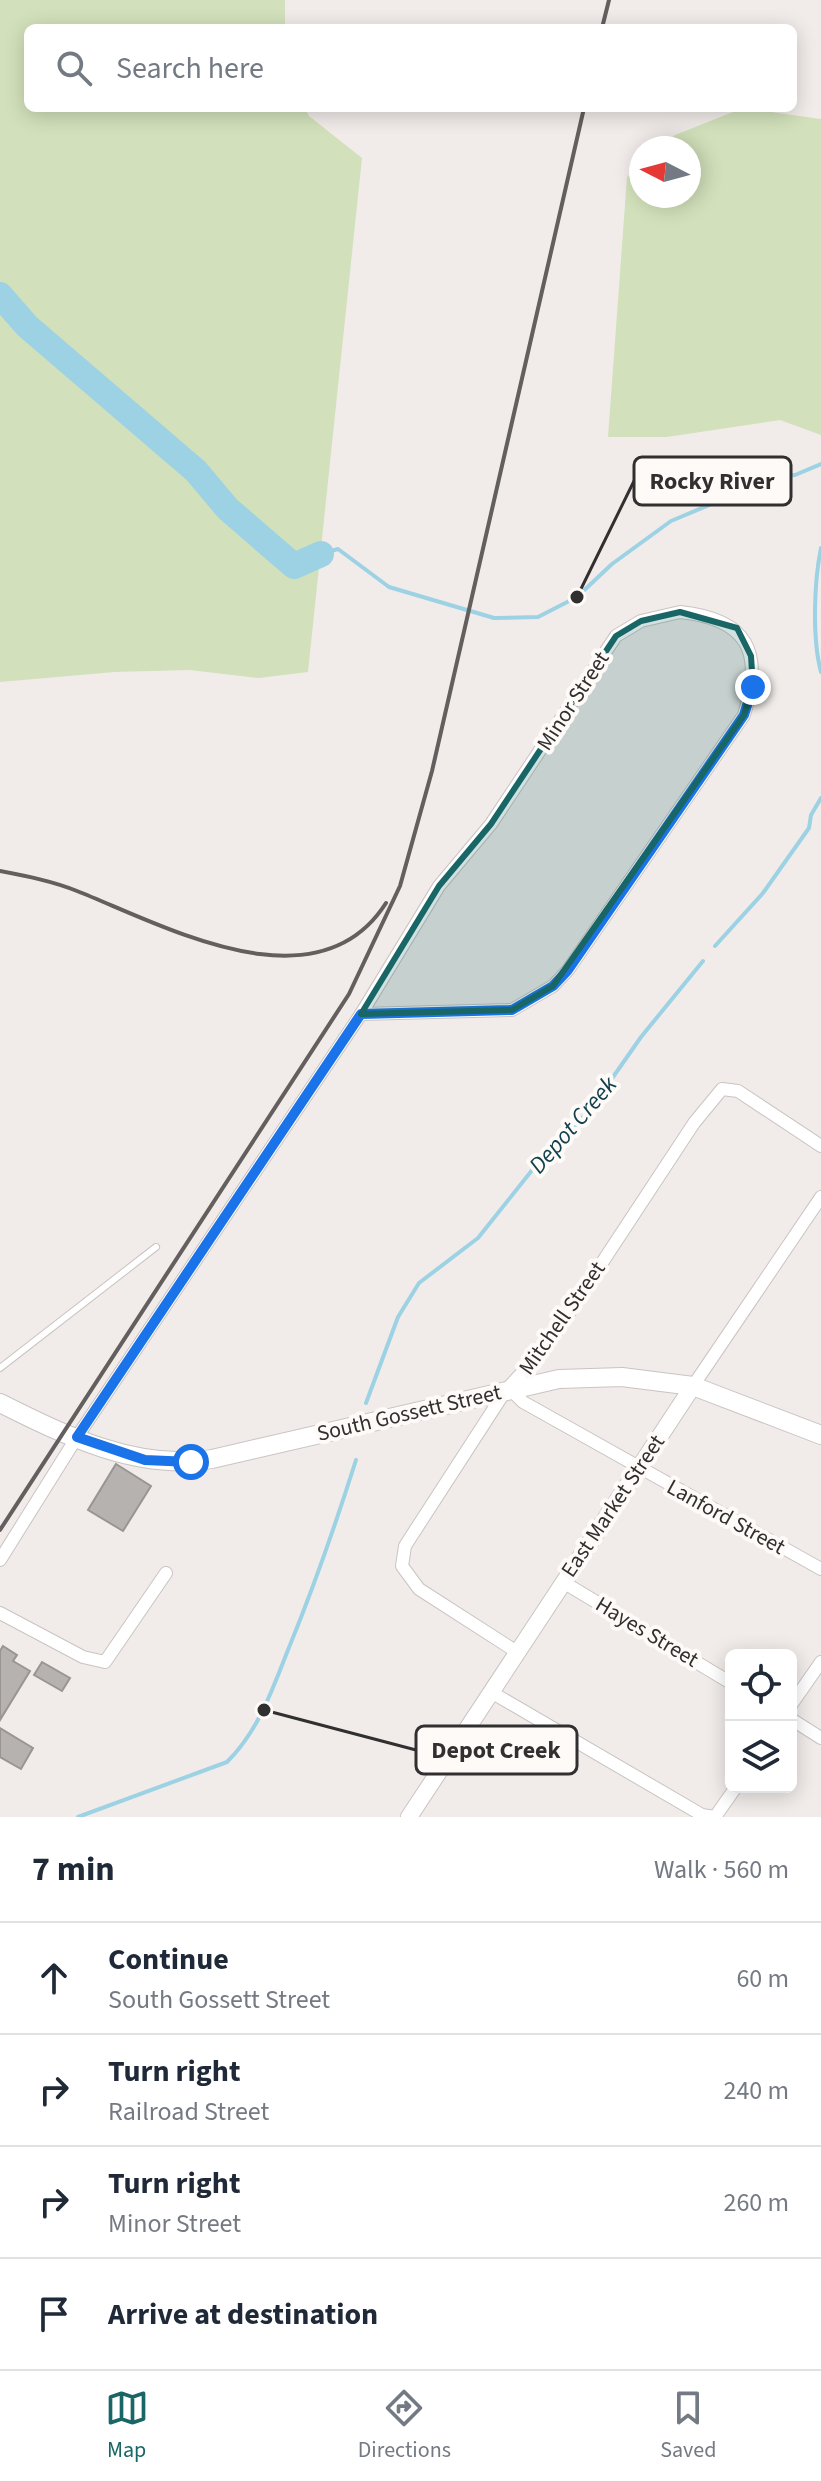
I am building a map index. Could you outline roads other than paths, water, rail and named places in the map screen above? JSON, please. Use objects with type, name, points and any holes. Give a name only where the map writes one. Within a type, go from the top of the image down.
[{"type":"main road","name":"South Gossett Street","points":[[0,1403],[77,1437],[145,1460],[191,1462],[559,1379],[622,1377],[693,1386],[821,1435]]},
{"type":"street","name":"Minor Street","points":[[680,612],[716,619],[737,628],[751,656],[753,687],[744,715],[568,970],[553,986],[512,1010],[361,1014],[439,886],[491,824],[616,636],[641,621],[680,612]]},
{"type":"street","points":[[0,1560],[77,1437],[361,1014]]},
{"type":"street","name":"Mitchell Street","points":[[517,1652],[419,1589],[402,1566],[405,1546],[510,1389],[547,1346],[694,1123],[722,1089],[738,1091],[821,1146]]},
{"type":"street","name":"East Market Street","points":[[409,1817],[821,1197]]},
{"type":"street","name":"Lanford Street","points":[[510,1389],[523,1402],[638,1469],[821,1569]]},
{"type":"street","points":[[0,1613],[83,1657],[105,1662],[166,1573]]},
{"type":"street","name":"Hayes Street","points":[[563,1582],[725,1679]]},
{"type":"street","points":[[797,1696],[821,1662]]},
{"type":"street","points":[[491,1692],[702,1815],[715,1817],[732,1793]]},
{"type":"street","points":[[794,1721],[821,1738]]},
{"type":"lane","points":[[0,1368],[156,1247]]},
{"type":"waterway","points":[[0,295],[27,326],[196,471],[228,509],[294,566],[321,554]]},
{"type":"waterway","points":[[321,554],[338,549],[389,587],[494,618],[538,617],[577,597],[612,564],[671,521],[776,477],[795,475],[821,464]]},
{"type":"waterway","name":"Depot Creek","points":[[821,548],[815,610],[821,672]]},
{"type":"waterway","name":"Depot Creek","points":[[715,946],[763,893],[809,828],[811,815],[821,798]]},
{"type":"waterway","name":"Depot Creek","points":[[366,1403],[398,1317],[419,1283],[478,1238],[537,1164],[590,1110],[641,1037],[703,961]]},
{"type":"waterway","name":"Depot Creek","points":[[78,1817],[227,1762],[238,1749],[257,1722],[278,1676],[317,1576],[356,1460]]},
{"type":"railway","points":[[603,24],[609,0]]},
{"type":"railway","points":[[0,1530],[349,994],[400,886],[432,771],[583,112]]},
{"type":"railway","points":[[0,871],[68,887],[194,938],[238,950],[281,956],[321,951],[356,935],[386,903]]},
{"type":"place","name":"Rocky River","points":[[577,597]]},
{"type":"place","name":"Depot Creek","points":[[264,1710]]}]
